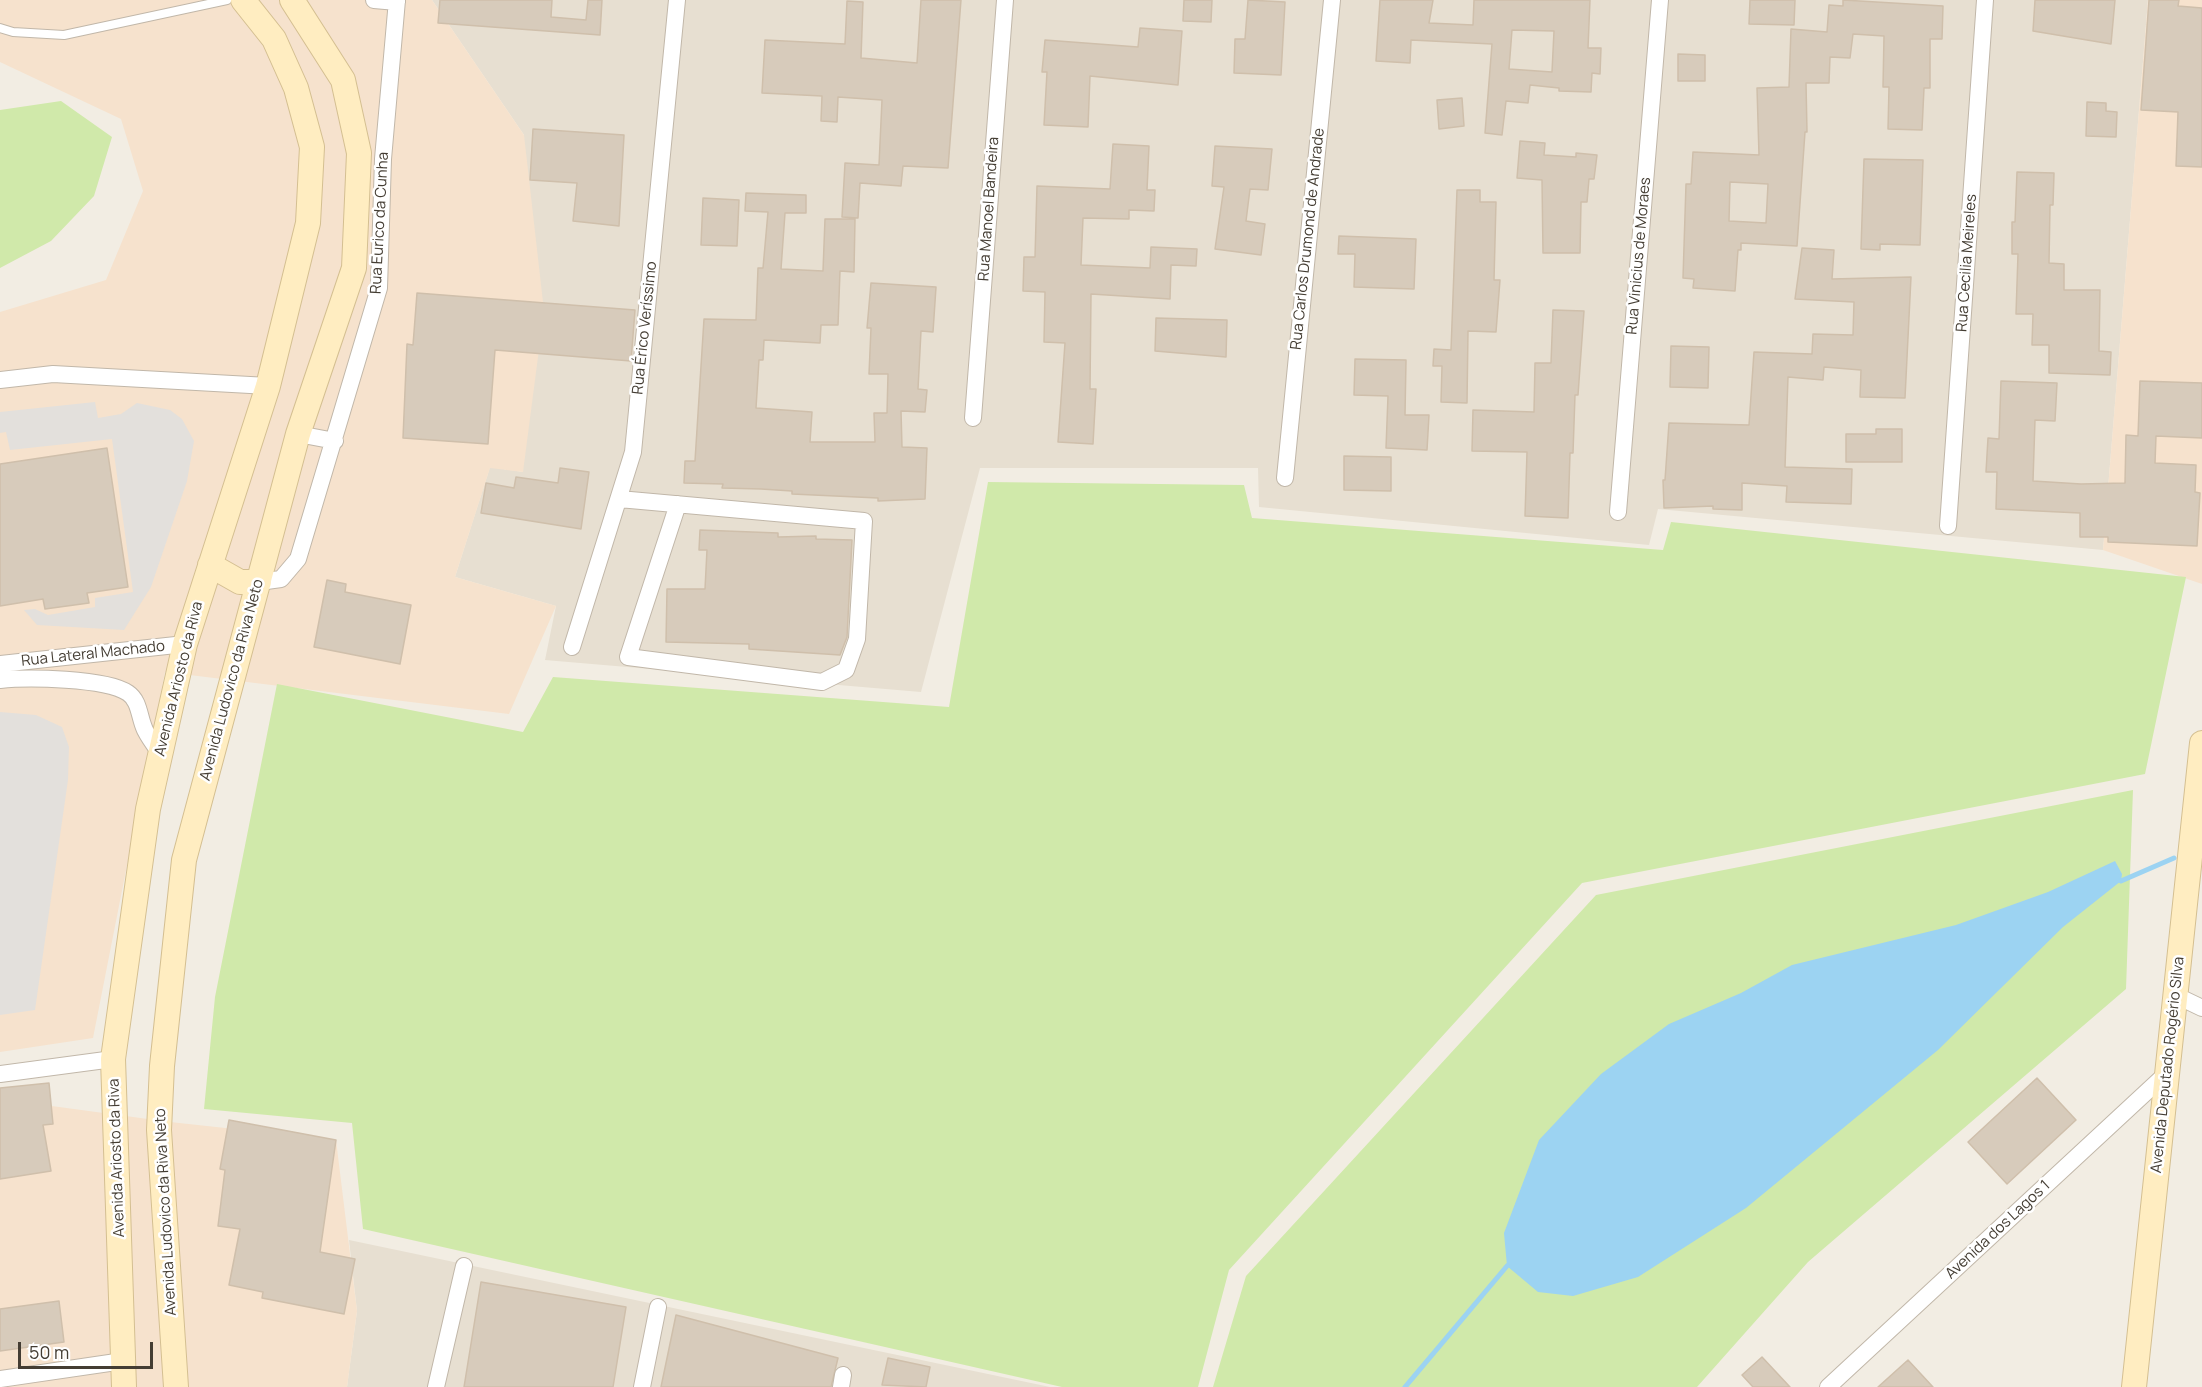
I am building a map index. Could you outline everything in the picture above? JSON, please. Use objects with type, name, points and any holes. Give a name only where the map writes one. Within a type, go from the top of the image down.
[{"type":"street","name":"Avenida Ariosto da Riva","points":[[124,1387],[113,1059],[148,809],[185,644],[268,386],[308,223],[312,147],[296,88],[274,39],[243,0]]},
{"type":"street","name":"Avenida Ludovico da Riva Neto","points":[[176,1387],[159,1142],[162,1066],[184,860],[298,434],[354,268],[359,153],[343,80],[291,0]]},
{"type":"street","points":[[374,0],[397,1]]},
{"type":"street","name":"Rua Érico Veríssimo","points":[[572,647],[633,452],[677,0]]},
{"type":"street","name":"Rua Manoel Bandeira","points":[[973,418],[1005,0]]},
{"type":"street","name":"Rua Carlos Drumond de Andrade","points":[[1285,478],[1332,0]]},
{"type":"street","name":"Rua Vinicius de Moraes","points":[[1618,512],[1660,0]]},
{"type":"street","name":"Rua Cecilia Meireles","points":[[1948,526],[1985,0]]},
{"type":"street","name":"Rua Eurico da Cunha","points":[[259,582],[281,579],[298,560],[379,288],[383,159],[397,1]]},
{"type":"street","points":[[359,153],[383,159]]},
{"type":"street","points":[[0,380],[53,374],[268,386]]},
{"type":"street","points":[[298,434],[335,441]]},
{"type":"street","points":[[619,499],[678,504],[864,521],[857,639],[846,670],[822,682],[628,657],[678,504]]},
{"type":"street","points":[[210,566],[240,582],[259,582]]},
{"type":"street","name":"Rua Lateral Machado","points":[[0,664],[185,644]]},
{"type":"street","points":[[0,680],[18,678],[72,680],[128,693],[136,703],[145,730],[160,753]]},
{"type":"street","name":"Avenida Deputado Rogério Silva","points":[[2134,1387],[2202,743]]},
{"type":"street","points":[[2175,995],[2202,1008]]},
{"type":"street","points":[[0,1074],[113,1059]]},
{"type":"street","name":"Avenida dos Lagos 1","points":[[1828,1387],[2168,1072]]},
{"type":"street","points":[[436,1387],[464,1266]]},
{"type":"street","points":[[642,1387],[658,1307]]},
{"type":"street","points":[[0,1380],[123,1361]]},
{"type":"lane","points":[[0,28],[14,32],[64,35],[220,1]]},
{"type":"shaded area","points":[[0,0],[432,0],[524,135],[544,311],[523,472],[490,468],[455,577],[556,606],[509,714],[165,672],[93,1038],[0,1052],[0,312],[106,280],[143,191],[121,119],[0,62]]},
{"type":"shaded area","points":[[432,0],[2148,0],[2103,550],[1658,509],[1649,545],[1259,507],[1258,468],[980,468],[921,692],[545,660],[556,606],[455,577],[490,467],[523,472],[524,135]]},
{"type":"shaded area","points":[[2148,0],[2202,0],[2202,584],[2103,550]]},
{"type":"shaded area","points":[[95,402],[98,418],[121,414],[137,403],[170,410],[182,419],[194,441],[187,481],[151,587],[124,630],[37,625],[24,610],[35,609],[48,615],[95,607],[95,598],[133,592],[112,439],[10,450],[6,432],[0,433],[0,412]]},
{"type":"shaded area","points":[[0,712],[36,715],[62,727],[69,747],[68,780],[35,1010],[0,1015]]},
{"type":"shaded area","points":[[0,1099],[170,1122],[336,1140],[357,1311],[347,1387],[0,1387]]},
{"type":"shaded area","points":[[349,1240],[1050,1387],[347,1387],[357,1311]]},
{"type":"green space","points":[[61,101],[112,137],[94,196],[51,241],[0,268],[0,110]]},
{"type":"green space","points":[[988,482],[1244,485],[1252,518],[1663,550],[1671,522],[2186,577],[2145,774],[1582,883],[1229,1270],[1198,1387],[1062,1387],[363,1229],[352,1123],[204,1109],[215,997],[277,684],[523,732],[553,677],[949,707]]},
{"type":"green space","points":[[2133,790],[2126,989],[1808,1262],[1697,1387],[1213,1387],[1246,1276],[1596,895]]},
{"type":"water","points":[[2115,861],[2122,874],[2121,881],[2063,927],[1938,1050],[1746,1208],[1638,1277],[1573,1296],[1538,1292],[1507,1266],[1504,1233],[1539,1140],[1601,1074],[1669,1024],[1741,993],[1792,965],[1956,925],[2048,892]]},
{"type":"building","points":[[440,0],[552,0],[551,17],[586,20],[588,0],[602,0],[600,35],[438,23]]},
{"type":"building","points":[[921,0],[961,0],[948,168],[903,166],[901,186],[860,183],[858,218],[842,217],[845,163],[879,165],[882,100],[838,97],[837,122],[821,121],[822,96],[762,93],[765,40],[845,44],[847,1],[863,2],[861,58],[917,63]]},
{"type":"building","points":[[1184,0],[1212,0],[1211,22],[1183,21]]},
{"type":"building","points":[[1248,0],[1285,2],[1281,75],[1234,73],[1235,39],[1245,39]]},
{"type":"building","points":[[1380,0],[1433,0],[1429,23],[1473,25],[1474,0],[1590,0],[1588,48],[1601,48],[1600,74],[1592,73],[1591,92],[1559,91],[1559,88],[1530,85],[1528,103],[1506,101],[1502,135],[1485,133],[1492,44],[1411,40],[1410,63],[1376,61]],"holes":[[[1512,30],[1554,31],[1552,72],[1509,69]]]},
{"type":"building","points":[[1750,0],[1795,0],[1794,25],[1749,24]]},
{"type":"building","points":[[1843,0],[1943,6],[1942,39],[1930,39],[1930,88],[1924,88],[1922,130],[1888,129],[1889,87],[1883,87],[1884,36],[1853,34],[1850,58],[1830,57],[1829,83],[1806,83],[1807,132],[1805,132],[1797,246],[1741,243],[1741,250],[1738,250],[1735,291],[1693,288],[1694,279],[1683,278],[1686,184],[1691,184],[1693,152],[1759,155],[1757,88],[1789,87],[1791,29],[1827,32],[1829,5],[1843,6]],"holes":[[[1730,182],[1768,184],[1766,223],[1729,221]]]},
{"type":"building","points":[[2035,0],[2115,0],[2111,44],[2033,31]]},
{"type":"building","points":[[2149,0],[2179,0],[2178,6],[2202,8],[2202,167],[2176,166],[2178,112],[2141,110]]},
{"type":"building","points":[[1140,28],[1182,31],[1178,85],[1090,76],[1088,127],[1044,125],[1047,72],[1042,72],[1045,40],[1138,47]]},
{"type":"building","points":[[1678,54],[1705,55],[1705,81],[1678,81]]},
{"type":"building","points":[[1462,98],[1464,126],[1439,129],[1437,100]]},
{"type":"building","points":[[2087,102],[2106,103],[2106,111],[2117,112],[2116,137],[2086,136]]},
{"type":"building","points":[[533,129],[624,135],[619,226],[573,221],[577,183],[530,180]]},
{"type":"building","points":[[1520,141],[1545,143],[1544,155],[1576,157],[1576,153],[1597,155],[1594,179],[1589,179],[1587,202],[1581,202],[1580,253],[1543,253],[1542,180],[1517,178]]},
{"type":"building","points":[[1113,144],[1149,146],[1147,190],[1155,190],[1154,211],[1129,210],[1129,219],[1083,218],[1081,265],[1150,268],[1151,247],[1197,249],[1196,266],[1171,265],[1170,299],[1091,294],[1090,389],[1096,389],[1093,444],[1058,442],[1065,343],[1044,342],[1045,292],[1023,291],[1024,257],[1035,257],[1037,186],[1110,189]]},
{"type":"building","points":[[1215,146],[1272,149],[1268,190],[1250,189],[1246,221],[1265,224],[1261,255],[1215,249],[1224,187],[1212,186]]},
{"type":"building","points":[[1864,159],[1923,160],[1920,245],[1880,244],[1880,250],[1861,249]]},
{"type":"building","points":[[2017,172],[2054,173],[2053,205],[2050,205],[2049,263],[2064,264],[2064,290],[2100,290],[2099,351],[2111,352],[2110,375],[2049,373],[2049,345],[2032,345],[2033,314],[2016,314],[2018,254],[2012,254],[2012,222],[2015,222]]},
{"type":"building","points":[[1457,190],[1480,190],[1480,202],[1496,202],[1494,280],[1500,280],[1496,332],[1468,331],[1467,403],[1441,402],[1442,366],[1433,366],[1434,349],[1451,350]]},
{"type":"building","points":[[746,193],[806,195],[806,213],[785,213],[781,269],[823,271],[825,219],[855,219],[854,272],[840,271],[838,325],[821,325],[820,343],[764,340],[763,360],[759,360],[756,408],[812,412],[810,442],[875,442],[874,413],[887,413],[888,374],[869,374],[871,328],[867,328],[871,283],[936,287],[933,332],[921,331],[918,389],[927,390],[925,412],[901,411],[902,447],[927,448],[925,499],[878,501],[878,498],[792,494],[792,491],[722,488],[723,484],[684,483],[685,461],[695,461],[704,319],[756,320],[758,268],[763,268],[768,212],[745,211]]},
{"type":"building","points":[[703,198],[739,200],[737,246],[701,245]]},
{"type":"building","points":[[1339,236],[1416,239],[1414,289],[1354,287],[1355,254],[1338,254]]},
{"type":"building","points":[[1802,248],[1834,250],[1832,279],[1911,277],[1905,398],[1860,397],[1861,370],[1824,367],[1823,380],[1788,377],[1785,467],[1852,469],[1851,504],[1786,502],[1787,486],[1742,483],[1742,510],[1713,509],[1713,506],[1664,508],[1663,480],[1665,480],[1669,423],[1749,425],[1754,352],[1812,354],[1813,334],[1853,335],[1854,302],[1795,299]]},
{"type":"building","points":[[417,293],[635,310],[631,361],[495,350],[488,444],[403,438],[407,344],[413,345]]},
{"type":"building","points":[[1553,310],[1584,311],[1578,395],[1575,395],[1573,453],[1570,453],[1568,518],[1525,516],[1527,452],[1472,451],[1473,410],[1534,412],[1535,363],[1551,363]]},
{"type":"building","points":[[1156,318],[1227,320],[1226,357],[1155,351]]},
{"type":"building","points":[[1671,346],[1709,347],[1708,388],[1670,387]]},
{"type":"building","points":[[1355,359],[1406,360],[1405,415],[1429,415],[1427,450],[1386,448],[1388,396],[1354,395]]},
{"type":"building","points":[[2001,381],[2057,383],[2055,421],[2035,420],[2033,481],[2081,484],[2125,483],[2126,435],[2138,436],[2140,381],[2202,383],[2202,438],[2156,436],[2155,463],[2196,465],[2195,492],[2200,493],[2197,546],[2108,542],[2108,537],[2080,537],[2080,513],[1996,509],[1997,472],[1986,472],[1988,438],[1999,439]]},
{"type":"building","points":[[1876,429],[1902,429],[1902,462],[1846,462],[1846,434],[1876,434]]},
{"type":"building","points":[[107,448],[128,587],[87,593],[89,603],[45,609],[43,599],[0,606],[0,464]]},
{"type":"building","points":[[1344,456],[1391,457],[1391,491],[1344,490]]},
{"type":"building","points":[[560,468],[589,472],[581,529],[481,513],[486,483],[514,488],[516,477],[558,483]]},
{"type":"building","points":[[700,530],[778,533],[778,537],[816,536],[816,539],[852,540],[847,637],[840,655],[749,649],[749,644],[666,642],[667,589],[705,589],[707,550],[699,550]]},
{"type":"building","points":[[327,580],[346,584],[345,592],[411,605],[400,664],[314,647]]},
{"type":"building","points":[[2037,1078],[2076,1120],[2007,1184],[1968,1142]]},
{"type":"building","points":[[49,1083],[53,1124],[43,1125],[51,1171],[0,1179],[0,1088]]},
{"type":"building","points":[[229,1120],[336,1140],[320,1252],[355,1259],[344,1314],[262,1298],[263,1292],[229,1285],[240,1229],[218,1226],[225,1170],[220,1169]]},
{"type":"building","points":[[481,1282],[626,1307],[613,1387],[464,1387]]},
{"type":"building","points":[[59,1301],[64,1342],[0,1351],[0,1309]]},
{"type":"building","points":[[676,1315],[838,1358],[831,1387],[661,1387]]},
{"type":"building","points":[[1762,1357],[1790,1387],[1753,1387],[1742,1375]]},
{"type":"building","points":[[888,1358],[930,1367],[926,1387],[882,1385]]},
{"type":"building","points":[[1908,1360],[1933,1387],[1878,1387]]},
{"type":"waterway","points":[[2121,881],[2174,858]]},
{"type":"waterway","points":[[1405,1387],[1507,1266]]}]
